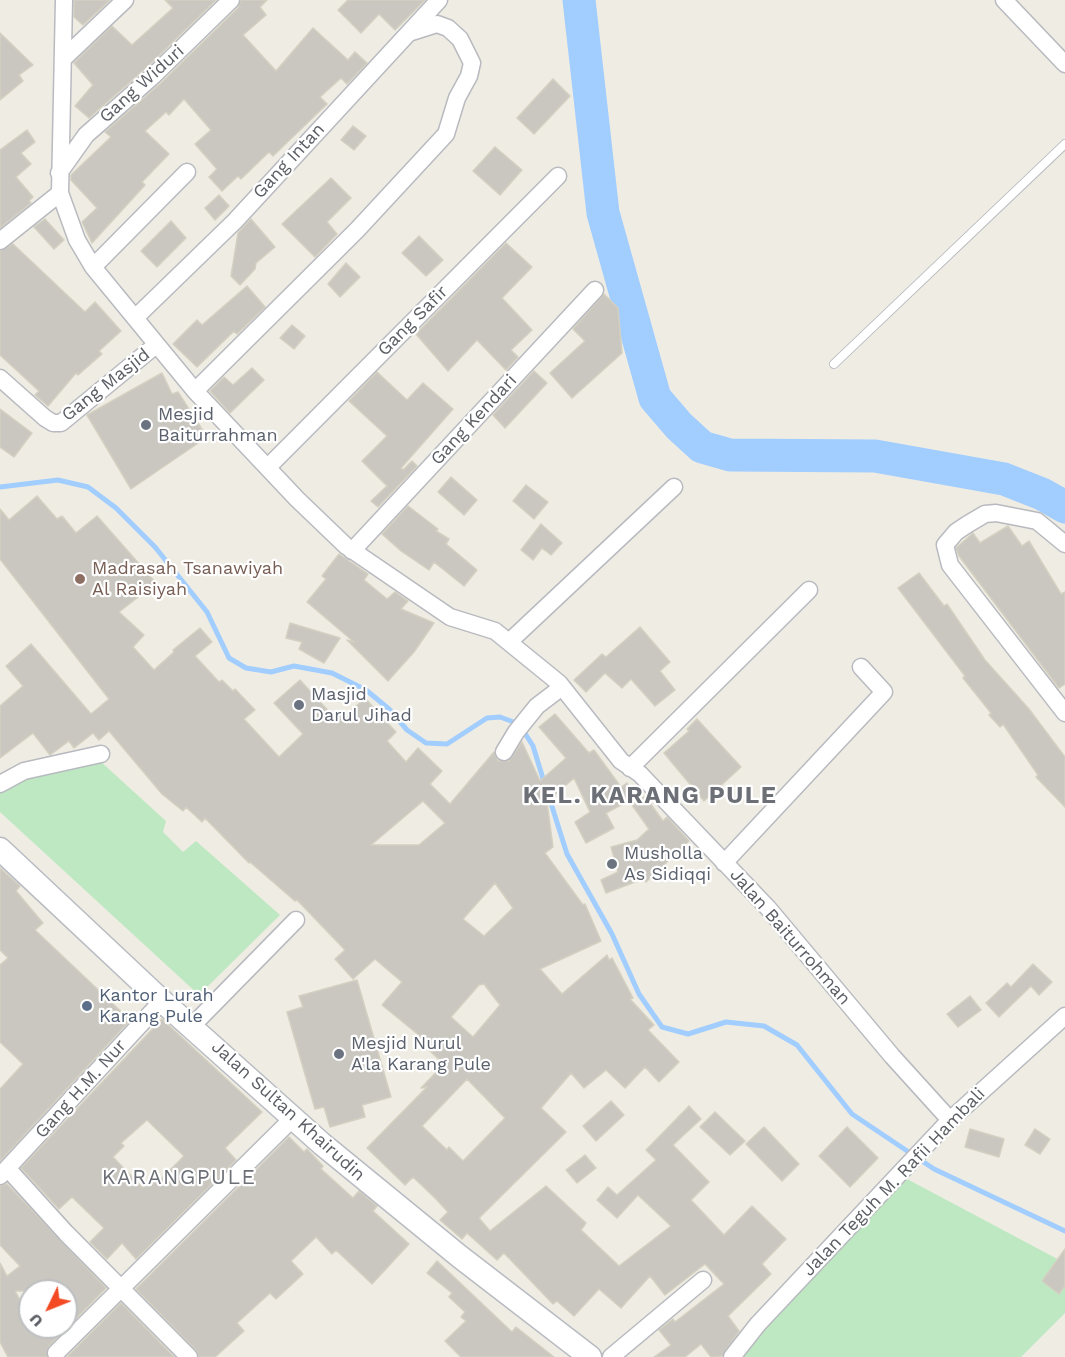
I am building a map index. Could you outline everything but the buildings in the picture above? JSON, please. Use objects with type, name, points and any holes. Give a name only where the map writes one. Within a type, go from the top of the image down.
[{"type":"main road","name":"Jalan Sultan Khairudin","points":[[0,849],[162,1001],[293,1118],[400,1208],[590,1357]]},
{"type":"street","name":"Jalan Baiturrohman","points":[[63,0],[64,58],[60,193],[77,240],[93,267],[195,391],[297,499],[352,551],[450,617],[495,632],[562,687],[621,761],[640,774],[768,908],[892,1056],[950,1120]]},
{"type":"street","points":[[64,58],[125,0]]},
{"type":"street","name":"Gang Widuri","points":[[59,174],[86,135],[153,76],[231,0]]},
{"type":"street","name":"Gang Intan","points":[[135,318],[235,221],[412,32],[439,0]]},
{"type":"street","points":[[1004,0],[1065,64]]},
{"type":"street","points":[[195,391],[357,230],[446,134],[457,98],[469,76],[472,63],[460,39],[448,28],[436,24],[412,32]]},
{"type":"street","points":[[93,267],[187,172]]},
{"type":"street","name":"Gang Safir","points":[[268,467],[558,176]]},
{"type":"street","points":[[0,241],[60,193]]},
{"type":"street","name":"Gang Kendari","points":[[352,551],[596,290]]},
{"type":"street","name":"Gang Masjid","points":[[0,378],[45,418],[53,423],[61,423],[156,345]]},
{"type":"street","points":[[509,642],[674,487]]},
{"type":"street","points":[[1065,544],[1037,521],[996,513],[985,514],[962,528],[945,545],[950,565],[1065,713]]},
{"type":"street","points":[[630,768],[809,590]]},
{"type":"street","points":[[724,863],[884,692],[861,667]]},
{"type":"street","points":[[504,752],[520,726],[537,706],[562,687]]},
{"type":"street","points":[[0,784],[24,771],[102,754]]},
{"type":"street","points":[[192,1026],[296,920]]},
{"type":"street","name":"Gang H.M. Nur","points":[[4,1173],[162,1001]]},
{"type":"street","name":"Jalan Teguh M. Rafii Hambali","points":[[732,1357],[758,1324],[950,1120],[1065,1016]]},
{"type":"street","points":[[56,1353],[293,1118]]},
{"type":"street","points":[[4,1173],[189,1357]]},
{"type":"street","points":[[611,1357],[703,1280]]},
{"type":"lane","points":[[834,364],[1065,144]]},
{"type":"green space","points":[[100,761],[166,821],[163,832],[183,852],[196,841],[280,915],[199,995],[0,812],[0,788],[21,772]]},
{"type":"green space","points":[[907,1179],[1065,1263],[1065,1313],[1021,1357],[737,1357]]},
{"type":"waterway","points":[[579,0],[603,213],[655,398],[679,426],[702,447],[730,455],[875,456],[1004,479],[1042,494],[1065,507]]},
{"type":"waterway","points":[[0,487],[58,480],[88,487],[116,508],[155,547],[207,612],[229,658],[246,668],[271,672],[294,666],[332,673],[366,690],[389,709],[407,730],[426,743],[447,744],[487,718],[500,717],[519,724],[533,746],[545,785]]},
{"type":"waterway","points":[[548,794],[567,854],[612,934],[639,994],[662,1027],[688,1034],[726,1022],[764,1026],[797,1045],[852,1114],[934,1169],[1065,1231]]},
{"type":"place","name":"Mesjid Baiturrahman","points":[[146,425]]},
{"type":"place","name":"Madrasah Tsanawiyah Al Raisiyah","points":[[80,579]]},
{"type":"place","name":"Masjid Darul Jihad","points":[[299,705]]},
{"type":"place","name":"Musholla As Sidiqqi","points":[[612,864]]},
{"type":"place","name":"Kantor Lurah Karang Pule","points":[[87,1006]]},
{"type":"place","name":"Mesjid Nurul A'la Karang Pule","points":[[339,1054]]},
{"type":"district","name":"KEL. KARANG PULE","points":[[650,796]]},
{"type":"district","name":"KARANGPULE","points":[[179,1178]]}]
